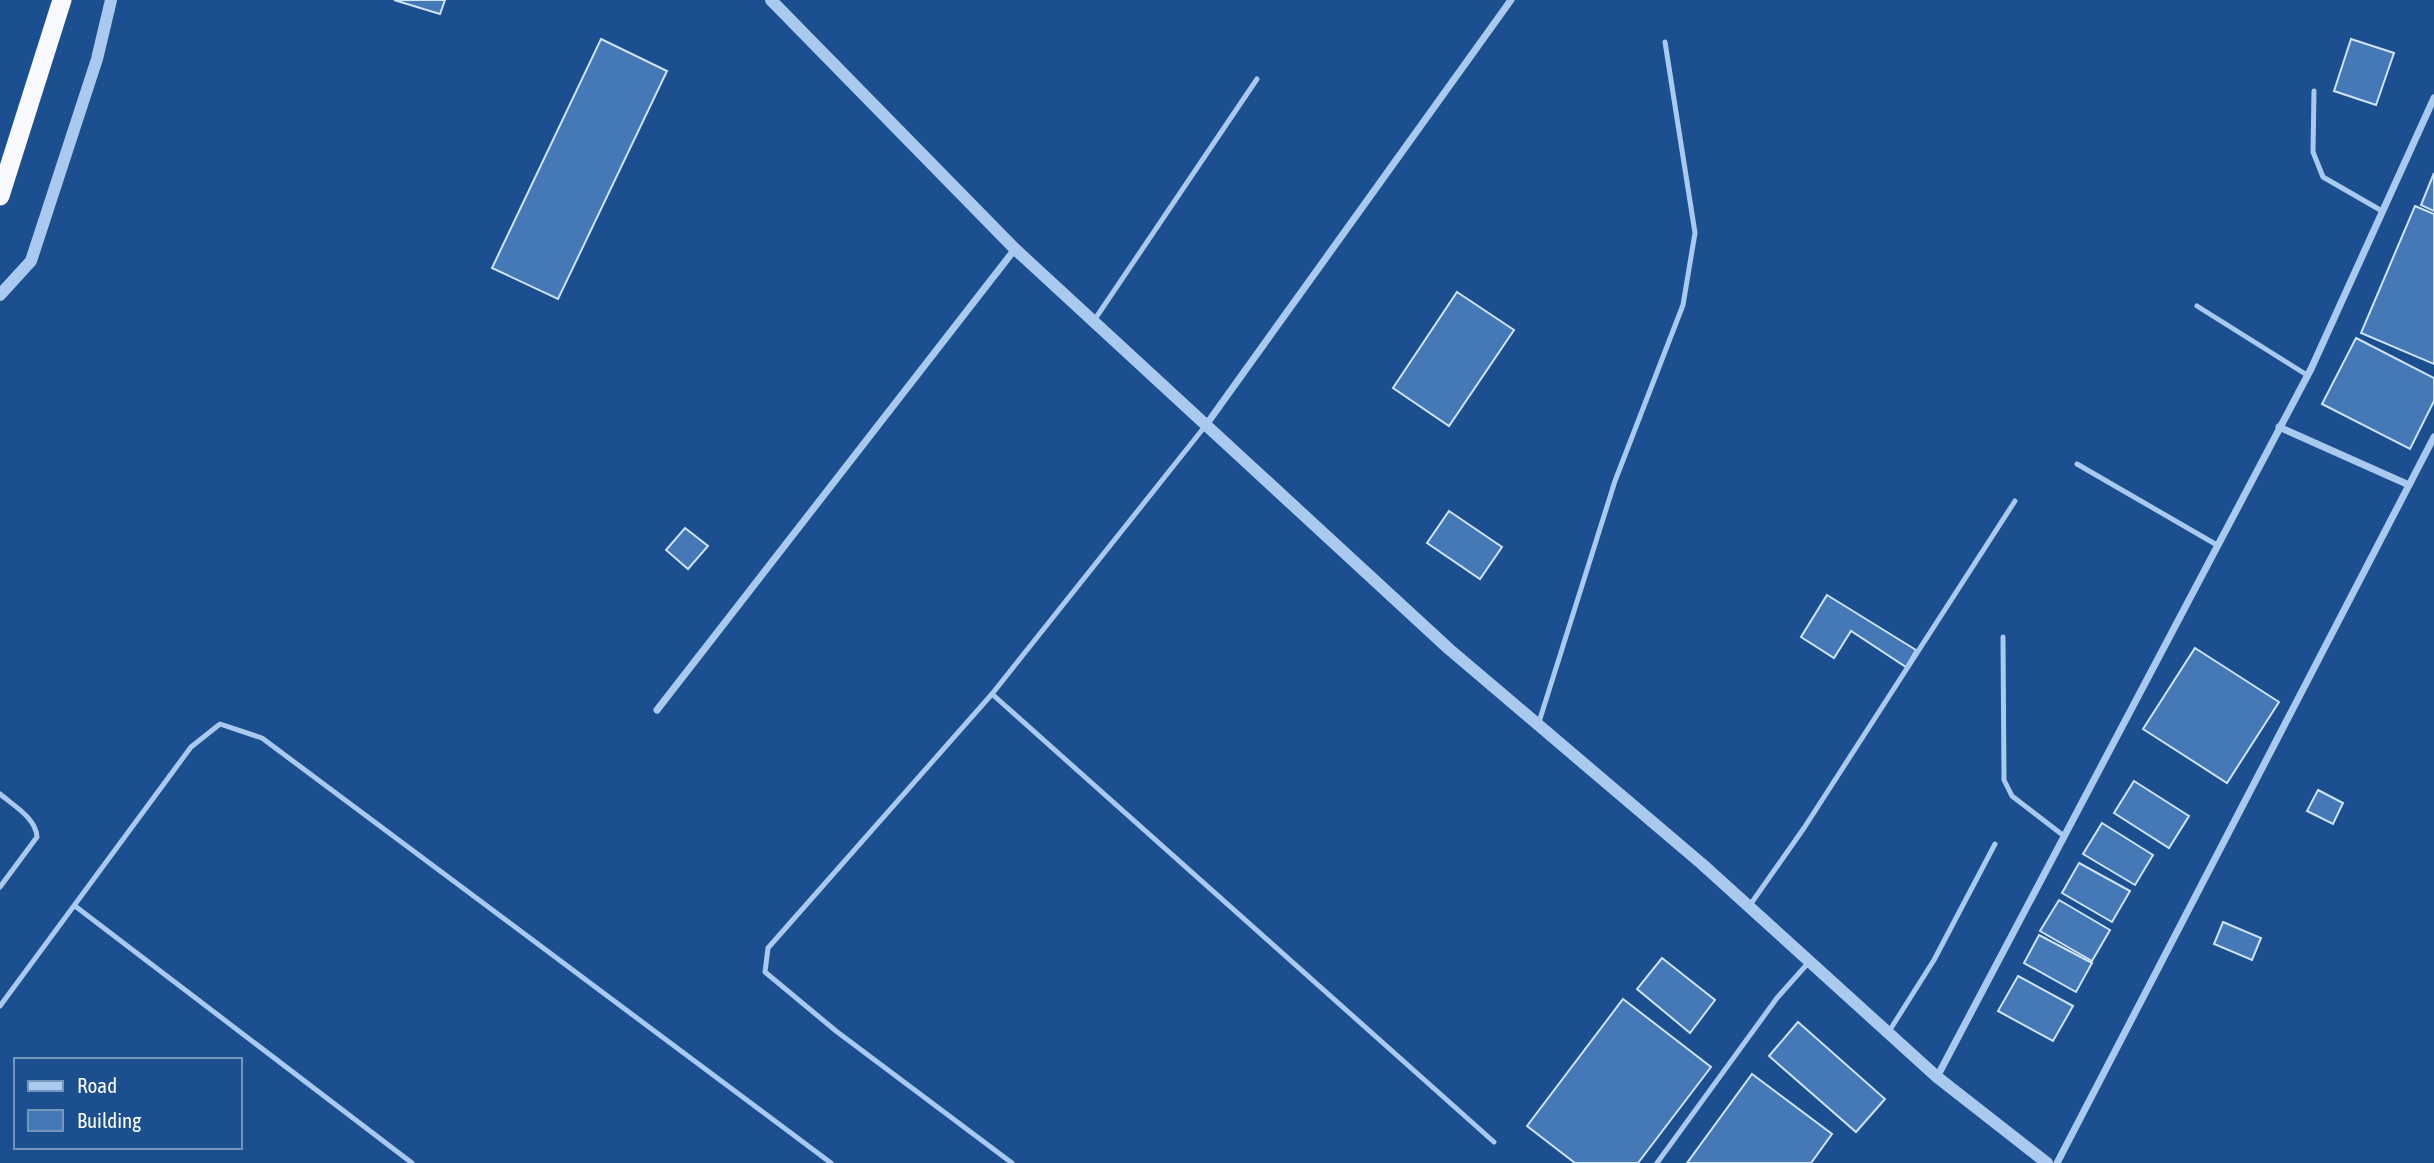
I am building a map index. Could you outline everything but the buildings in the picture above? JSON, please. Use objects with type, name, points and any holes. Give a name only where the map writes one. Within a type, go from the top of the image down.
[{"type":"highway","points":[[0,196],[62,0]]},
{"type":"street","points":[[0,295],[31,261],[97,59],[111,0]]},
{"type":"street","points":[[771,0],[1015,249],[1449,649],[1749,907],[1937,1077],[2047,1163]]},
{"type":"street","points":[[1206,425],[1511,0]]},
{"type":"street","points":[[1937,1077],[2307,375],[2434,98]]},
{"type":"street","points":[[657,710],[1015,249]]},
{"type":"street","points":[[2279,427],[2409,485]]},
{"type":"street","points":[[2057,1163],[2434,437]]},
{"type":"lane","points":[[1538,725],[1615,481],[1683,304],[1695,233],[1665,42]]},
{"type":"lane","points":[[1093,322],[1257,79]]},
{"type":"lane","points":[[2314,91],[2313,152],[2323,177],[2382,211]]},
{"type":"lane","points":[[2197,306],[2307,375]]},
{"type":"lane","points":[[1012,1163],[835,1031],[765,972],[768,948],[992,694],[1206,425]]},
{"type":"lane","points":[[2077,464],[2217,545]]},
{"type":"lane","points":[[1749,907],[1804,828],[2015,501]]},
{"type":"lane","points":[[2003,636],[2004,780],[2012,796],[2064,836]]},
{"type":"lane","points":[[992,694],[1494,1142]]},
{"type":"lane","points":[[0,1006],[191,747],[220,724],[262,738],[831,1163]]},
{"type":"lane","points":[[0,794],[37,827],[37,837],[0,887]]},
{"type":"lane","points":[[1888,1033],[1934,960],[1995,845]]},
{"type":"lane","points":[[75,905],[412,1163]]},
{"type":"lane","points":[[1657,1163],[1777,998],[1809,962]]}]
